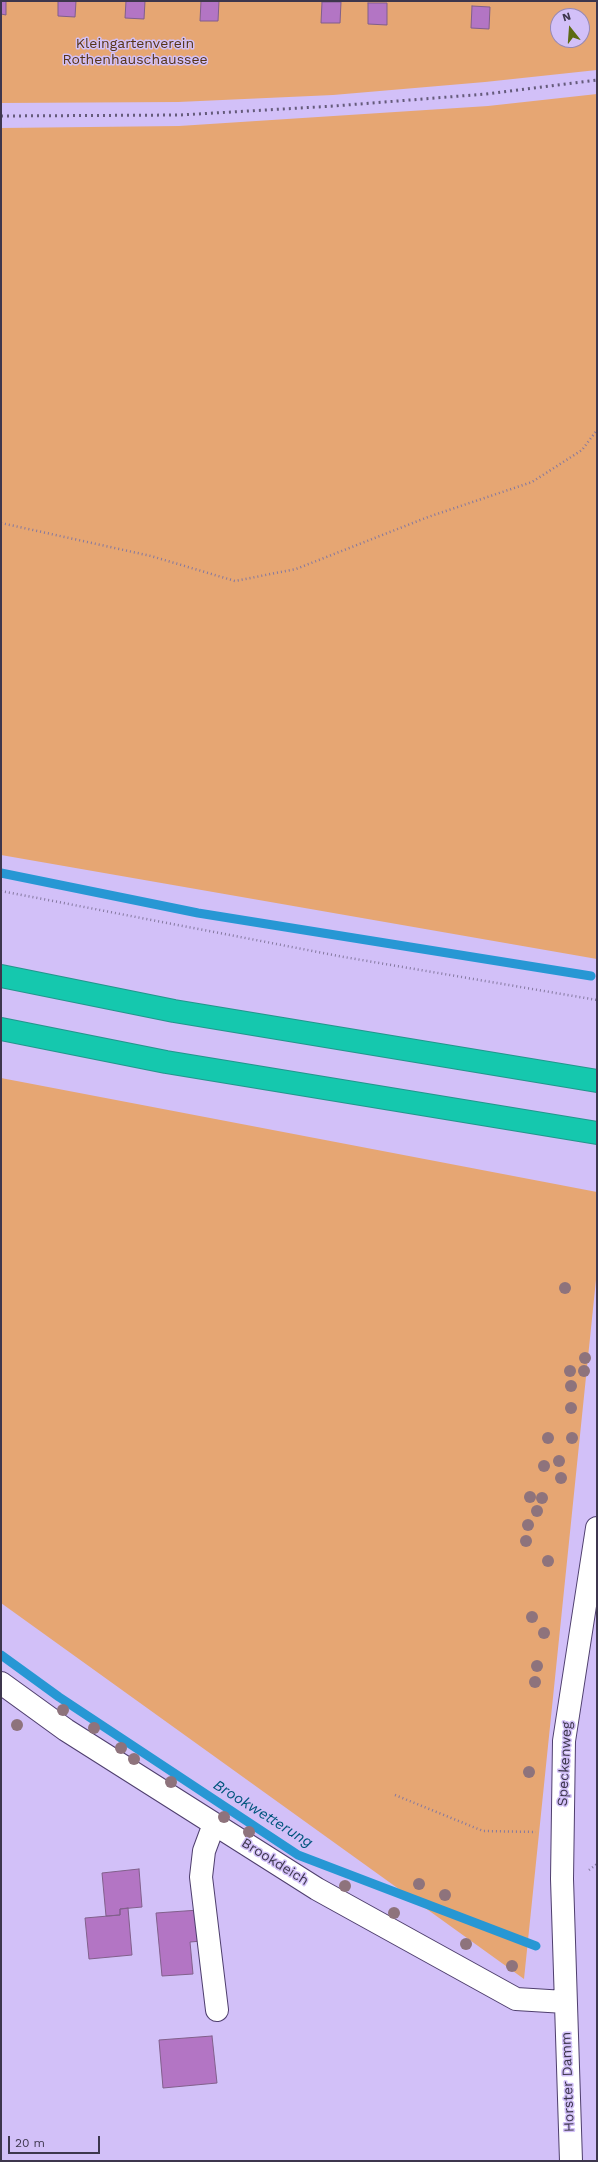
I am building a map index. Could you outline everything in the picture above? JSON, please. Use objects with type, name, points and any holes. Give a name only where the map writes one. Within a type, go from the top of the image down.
[{"type":"highway","points":[[1,976],[174,1011],[597,1081]]},
{"type":"highway","points":[[1,1029],[166,1062],[597,1133]]},
{"type":"street","name":"Speckenweg","points":[[565,2002],[562,1833],[564,1741],[597,1528]]},
{"type":"street","name":"Brookdeich","points":[[1,1683],[66,1730],[317,1888],[516,1999],[565,2002]]},
{"type":"street","points":[[214,1824],[204,1851],[201,1877],[217,2010]]},
{"type":"street","name":"Horster Damm","points":[[565,2002],[571,2161]]},
{"type":"path","points":[[1,524],[151,556],[235,581],[296,569],[428,517],[532,482],[582,450],[597,430]]},
{"type":"path","points":[[1,891],[344,957],[597,1000]]},
{"type":"path","points":[[395,1795],[483,1831],[562,1833]]},
{"type":"green space","name":"Kleingartenverein Rothenhauschaussee","points":[[1,1],[597,1],[597,70],[485,82],[333,95],[178,102],[1,103]]},
{"type":"green space","points":[[597,94],[597,959],[1,855],[1,128],[179,126],[488,106]]},
{"type":"green space","points":[[1,1078],[597,1192],[597,1270],[524,1979],[1,1603]]},
{"type":"building","points":[[1,1],[6,1],[6,15],[1,14]]},
{"type":"building","points":[[58,1],[76,1],[75,17],[58,16]]},
{"type":"building","points":[[126,1],[145,1],[144,19],[125,18]]},
{"type":"building","points":[[201,1],[219,1],[218,21],[200,21]]},
{"type":"building","points":[[322,2],[341,2],[340,23],[321,23]]},
{"type":"building","points":[[368,3],[387,3],[387,25],[368,24]]},
{"type":"building","points":[[472,6],[490,7],[489,29],[471,28]]},
{"type":"building","points":[[139,1869],[142,1907],[120,1909],[120,1915],[106,1916],[102,1873]]},
{"type":"building","points":[[128,1908],[132,1955],[89,1959],[85,1918],[120,1915],[120,1909]]},
{"type":"building","points":[[199,1910],[202,1941],[190,1942],[193,1974],[162,1976],[156,1913]]},
{"type":"building","points":[[212,2036],[217,2083],[163,2088],[159,2040]]},
{"type":"waterway","points":[[1,873],[198,913],[591,976]]},
{"type":"waterway","name":"Brookwetterung","points":[[1,1655],[59,1697],[298,1855],[536,1946]]},
{"type":"railway","points":[[1,116],[180,115],[334,106],[486,94],[597,80]]}]
